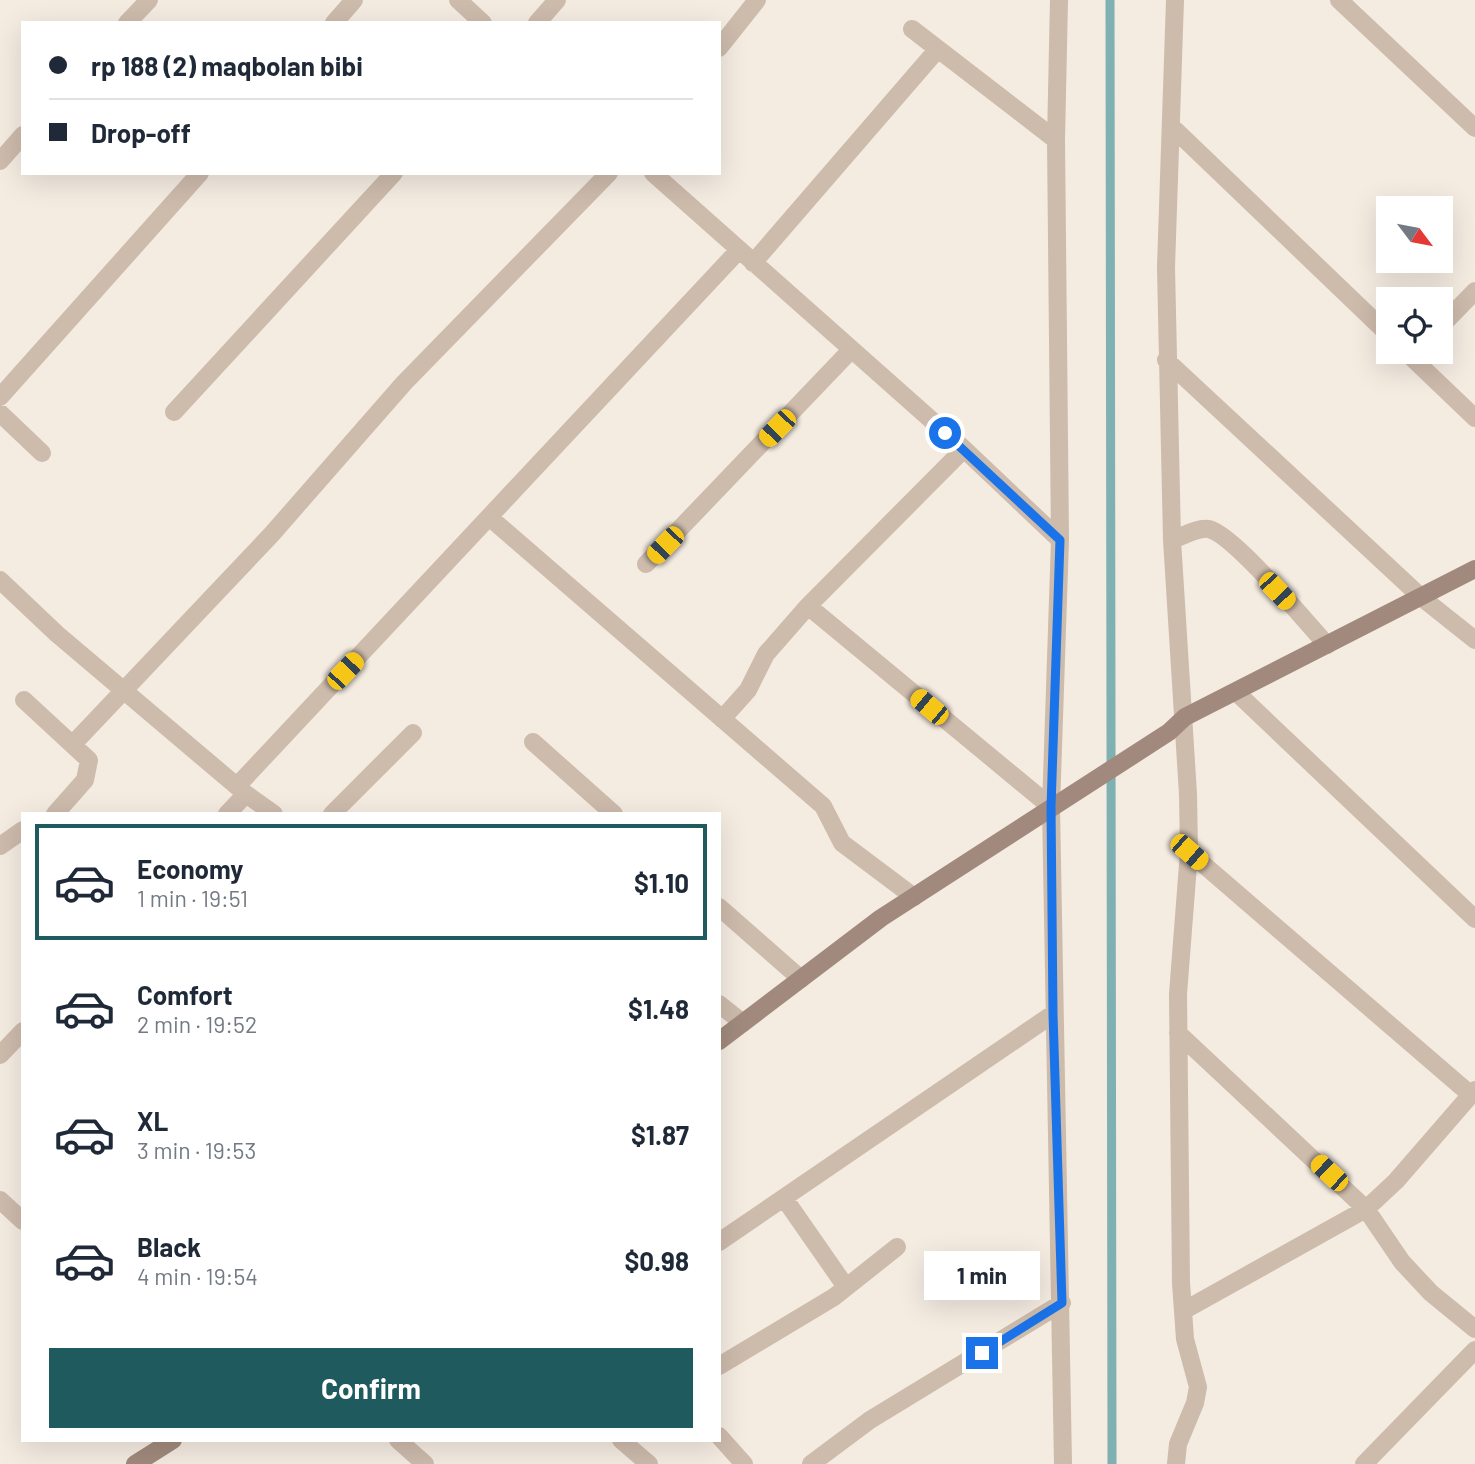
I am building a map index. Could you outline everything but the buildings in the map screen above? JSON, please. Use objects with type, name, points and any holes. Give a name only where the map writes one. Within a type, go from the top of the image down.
[{"type":"street","points":[[129,21],[149,0]]},
{"type":"street","points":[[336,21],[354,0]]},
{"type":"street","points":[[458,0],[481,21]]},
{"type":"street","points":[[539,21],[557,0]]},
{"type":"street","points":[[721,45],[757,0]]},
{"type":"street","points":[[1059,0],[1056,140],[1060,540],[1051,807],[1063,1464]]},
{"type":"street","points":[[1175,0],[1167,360],[1172,540],[1185,717],[1189,852],[1183,900],[1178,1033],[1183,1311],[1185,1339],[1198,1387],[1195,1403],[1178,1444],[1176,1464]]},
{"type":"street","points":[[1339,0],[1475,128]]},
{"type":"street","points":[[912,29],[1056,140]]},
{"type":"street","points":[[753,263],[937,50]]},
{"type":"street","points":[[1171,126],[1376,322]]},
{"type":"street","points":[[0,160],[21,137]]},
{"type":"street","points":[[0,397],[198,175]]},
{"type":"street","points":[[174,412],[392,175]]},
{"type":"street","points":[[74,743],[122,689],[271,535],[404,383],[607,175]]},
{"type":"street","points":[[655,175],[964,449],[1060,540]]},
{"type":"street","points":[[228,812],[241,790],[489,517],[739,250]]},
{"type":"street","points":[[1453,314],[1475,291]]},
{"type":"street","points":[[646,564],[852,350]]},
{"type":"street","points":[[1167,360],[1421,597],[1475,640]]},
{"type":"street","points":[[1422,364],[1475,418]]},
{"type":"street","points":[[0,413],[42,453]]},
{"type":"street","points":[[722,719],[748,690],[766,653],[808,606],[964,449]]},
{"type":"street","points":[[489,517],[823,806],[842,843],[914,897]]},
{"type":"street","points":[[1172,540],[1202,529],[1213,531],[1243,555],[1327,645]]},
{"type":"street","points":[[721,1040],[914,897],[1169,732],[1185,717],[1475,569]]},
{"type":"street","points":[[0,580],[122,689],[241,790],[271,812]]},
{"type":"street","points":[[808,606],[1051,807]]},
{"type":"street","points":[[1236,692],[1475,919]]},
{"type":"street","points":[[24,700],[74,743],[89,760],[89,773],[57,812]]},
{"type":"street","points":[[334,812],[413,733]]},
{"type":"street","points":[[533,742],[612,812]]},
{"type":"street","points":[[0,846],[21,831]]},
{"type":"street","points":[[1183,1311],[1366,1209],[1396,1181],[1473,1092],[1189,852]]},
{"type":"street","points":[[721,909],[801,979]]},
{"type":"street","points":[[721,1006],[743,1023]]},
{"type":"street","points":[[721,1241],[1053,1014]]},
{"type":"street","points":[[0,1055],[21,1033]]},
{"type":"street","points":[[1178,1033],[1366,1209],[1402,1262],[1431,1293],[1475,1329]]},
{"type":"street","points":[[784,1198],[846,1287]]},
{"type":"street","points":[[0,1200],[21,1219]]},
{"type":"street","points":[[721,1365],[846,1287],[897,1247]]},
{"type":"street","points":[[811,1464],[870,1420],[1062,1303]]},
{"type":"street","points":[[1364,1464],[1475,1350]]},
{"type":"street","points":[[721,1438],[744,1464]]},
{"type":"street","points":[[135,1464],[170,1442]]},
{"type":"street","points":[[400,1442],[425,1464]]},
{"type":"street","points":[[623,1442],[649,1464]]},
{"type":"waterway","points":[[1110,0],[1112,1464]]},
{"type":"route","points":[[945,433],[1060,540],[1051,807],[1053,1014],[1062,1303],[982,1353]]}]
